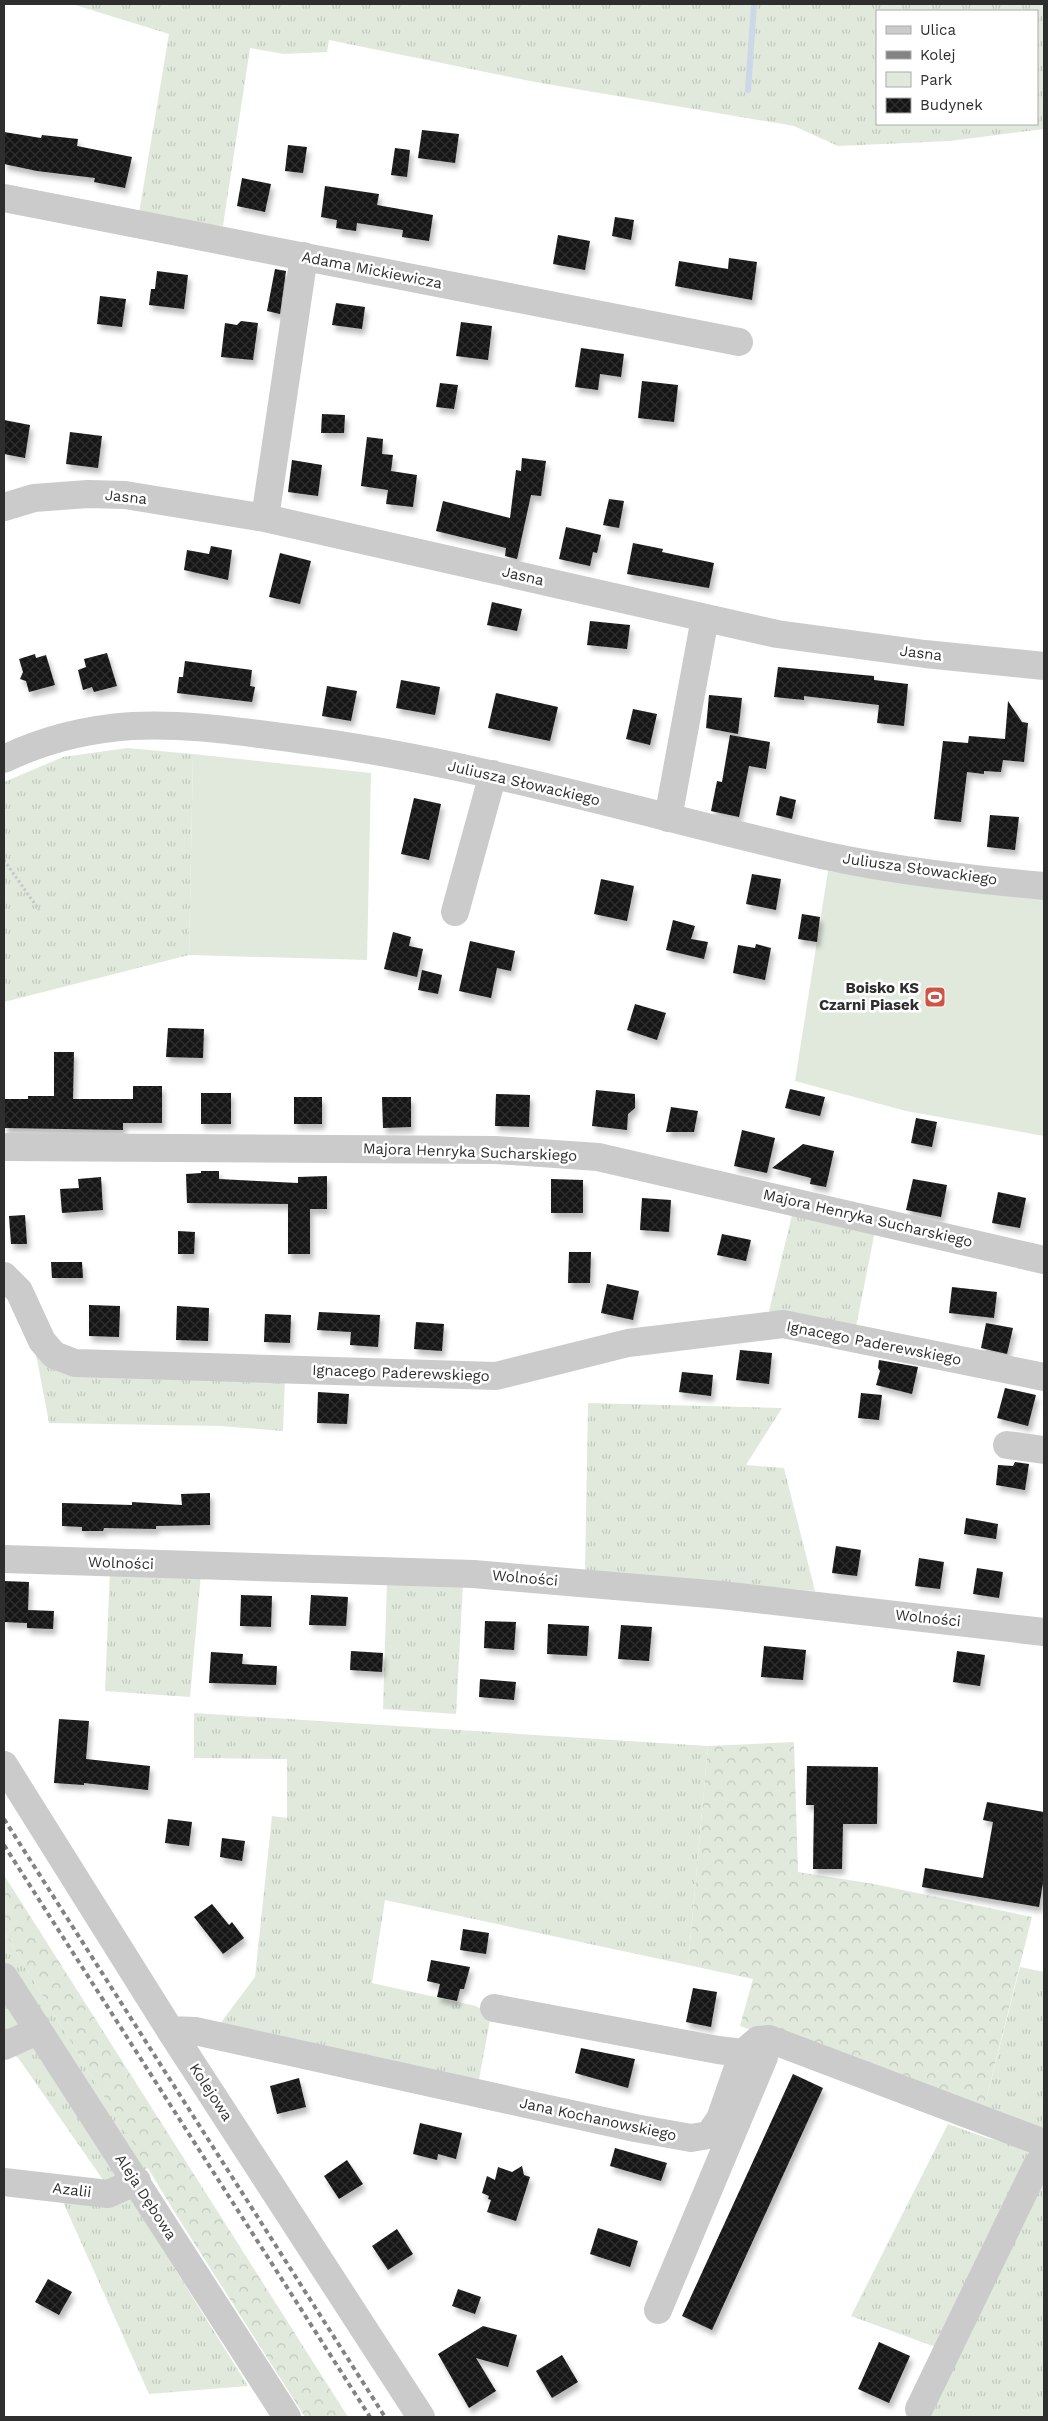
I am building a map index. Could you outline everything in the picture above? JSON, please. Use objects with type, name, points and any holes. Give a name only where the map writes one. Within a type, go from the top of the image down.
[{"type":"street","name":"Adama Mickiewicza","points":[[4,198],[739,342]]},
{"type":"street","points":[[264,518],[304,256]]},
{"type":"street","name":"Jasna","points":[[4,507],[34,498],[97,494],[125,495],[264,518],[777,634],[925,654],[1044,666]]},
{"type":"street","points":[[668,818],[705,618]]},
{"type":"street","name":"Juliusza Słowackiego","points":[[4,759],[52,740],[82,733],[131,726],[184,726],[372,749],[493,774],[826,855],[916,870],[1044,886]]},
{"type":"street","points":[[455,912],[493,774]]},
{"type":"street","name":"Majora Henryka Sucharskiego","points":[[4,1147],[496,1150],[598,1157],[1044,1260]]},
{"type":"street","name":"Ignacego Paderewskiego","points":[[4,1276],[19,1291],[42,1340],[48,1348],[54,1355],[75,1363],[496,1376],[628,1343],[783,1324],[1044,1377]]},
{"type":"street","points":[[1006,1445],[1044,1450]]},
{"type":"street","name":"Wolności","points":[[4,1559],[473,1574],[721,1595],[1044,1632]]},
{"type":"street","name":"Kolejowa","points":[[4,1765],[170,2030],[421,2417]]},
{"type":"street","name":"Aleja Dębowa","points":[[4,1977],[137,2181],[287,2417]]},
{"type":"street","points":[[494,2008],[754,2055]]},
{"type":"street","name":"Jana Kochanowskiego","points":[[170,2030],[195,2031],[635,2128],[717,2143]]},
{"type":"street","points":[[4,2046],[38,2031]]},
{"type":"street","points":[[658,2310],[717,2143],[720,2119],[754,2055],[758,2040],[768,2039],[1044,2144]]},
{"type":"street","points":[[919,2408],[1036,2167],[1044,2156]]},
{"type":"street","name":"Azalii","points":[[4,2182],[108,2194],[137,2181]]},
{"type":"path","points":[[4,860],[39,910]]},
{"type":"green space","points":[[72,4],[1044,4],[1044,129],[950,141],[838,146],[794,126],[535,82],[329,40],[327,52],[284,54],[250,48],[223,226],[138,219],[169,34]]},
{"type":"green space","points":[[127,748],[193,754],[189,955],[4,1002],[4,782],[63,757]]},
{"type":"green space","points":[[193,754],[371,773],[367,960],[189,955]]},
{"type":"green space","name":"Boisko KS Czarni Piasek","points":[[828,871],[1044,900],[1044,1136],[906,1111],[795,1081]]},
{"type":"green space","points":[[793,1211],[875,1231],[855,1332],[769,1311]]},
{"type":"green space","points":[[36,1354],[285,1379],[283,1431],[220,1426],[49,1423]]},
{"type":"green space","points":[[588,1403],[782,1408],[746,1465],[784,1468],[815,1591],[585,1572]]},
{"type":"green space","points":[[110,1569],[201,1574],[190,1697],[105,1691]]},
{"type":"green space","points":[[387,1580],[463,1584],[456,1714],[383,1709]]},
{"type":"green space","points":[[194,1713],[708,1746],[688,1965],[385,1900],[372,1983],[476,2006],[491,2015],[478,2085],[219,2025],[255,1977],[272,1816],[287,1818],[287,1759],[194,1758]]},
{"type":"green space","points":[[794,1742],[798,1872],[874,1884],[1032,1917],[983,2112],[740,2026],[753,1979],[688,1965],[708,1746]]},
{"type":"green space","points":[[4,1875],[348,2417],[305,2417],[177,2216],[4,1932]]},
{"type":"green space","points":[[4,1932],[148,2168],[108,2187],[19,2059],[4,2046]]},
{"type":"green space","points":[[1020,1967],[1044,1972],[1044,2128],[983,2112]]},
{"type":"green space","points":[[948,2124],[987,2138],[1044,2152],[1044,2417],[908,2417],[941,2349],[851,2316]]},
{"type":"green space","points":[[59,2193],[130,2197],[248,2386],[149,2394]]},
{"type":"building","points":[[422,130],[459,134],[455,163],[418,158]]},
{"type":"building","points":[[4,132],[41,138],[42,135],[78,139],[77,146],[132,157],[125,188],[94,182],[95,178],[37,171],[4,164]]},
{"type":"building","points":[[288,145],[307,147],[303,173],[285,171]]},
{"type":"building","points":[[395,148],[410,150],[407,177],[391,175]]},
{"type":"building","points":[[242,178],[271,184],[265,212],[237,206]]},
{"type":"building","points":[[325,186],[379,194],[377,205],[433,215],[429,241],[402,237],[403,230],[357,223],[356,231],[336,228],[337,220],[321,217]]},
{"type":"building","points":[[615,217],[634,220],[631,240],[612,236]]},
{"type":"building","points":[[558,235],[590,241],[585,270],[553,264]]},
{"type":"building","points":[[729,258],[757,262],[752,300],[675,286],[679,261],[728,269]]},
{"type":"building","points":[[275,269],[286,271],[280,314],[267,311]]},
{"type":"building","points":[[157,271],[188,275],[184,309],[149,305],[151,289],[155,289]]},
{"type":"building","points":[[100,296],[126,299],[122,327],[97,324]]},
{"type":"building","points":[[336,303],[365,307],[362,329],[332,325]]},
{"type":"building","points":[[241,321],[258,323],[253,360],[221,357],[225,323],[237,325]]},
{"type":"building","points":[[461,322],[492,326],[488,360],[456,356]]},
{"type":"building","points":[[581,348],[624,354],[621,377],[600,374],[598,390],[575,387]]},
{"type":"building","points":[[642,381],[678,385],[674,422],[638,418]]},
{"type":"building","points":[[440,383],[458,385],[454,409],[436,407]]},
{"type":"building","points":[[322,414],[345,415],[344,433],[321,433]]},
{"type":"building","points":[[4,420],[30,425],[25,458],[4,454]]},
{"type":"building","points":[[70,432],[102,436],[98,468],[66,464]]},
{"type":"building","points":[[367,437],[383,439],[382,454],[393,455],[391,471],[417,475],[413,507],[386,504],[388,490],[361,486]]},
{"type":"building","points":[[522,458],[546,461],[541,496],[531,495],[517,559],[505,556],[506,548],[436,531],[443,501],[510,518],[516,470],[521,471]]},
{"type":"building","points":[[292,460],[322,465],[318,496],[288,492]]},
{"type":"building","points":[[609,499],[624,501],[619,528],[603,525]]},
{"type":"building","points":[[566,527],[601,535],[597,553],[593,552],[590,566],[559,559]]},
{"type":"building","points":[[633,543],[663,549],[662,552],[714,563],[709,588],[627,574]]},
{"type":"building","points":[[211,546],[232,550],[228,580],[184,570],[187,550],[209,554]]},
{"type":"building","points":[[280,553],[311,561],[300,604],[269,597]]},
{"type":"building","points":[[492,602],[522,609],[517,631],[487,625]]},
{"type":"building","points":[[590,621],[630,625],[627,649],[587,645]]},
{"type":"building","points":[[107,653],[117,686],[94,692],[92,687],[83,690],[78,670],[86,667],[84,659]]},
{"type":"building","points":[[35,654],[36,658],[46,655],[55,685],[29,692],[26,681],[20,679],[23,672],[19,659]]},
{"type":"building","points":[[185,661],[252,670],[250,686],[255,687],[252,702],[177,693],[179,677],[183,677]]},
{"type":"building","points":[[778,667],[874,676],[874,680],[908,684],[904,726],[877,723],[879,705],[804,696],[804,700],[774,697]]},
{"type":"building","points":[[401,680],[440,687],[435,715],[396,708]]},
{"type":"building","points":[[327,686],[357,691],[351,721],[322,716]]},
{"type":"building","points":[[496,693],[558,707],[550,741],[488,728]]},
{"type":"building","points":[[709,695],[742,698],[738,734],[706,728]]},
{"type":"building","points":[[1008,701],[1022,722],[1028,723],[1024,762],[1003,760],[1001,772],[984,771],[984,774],[967,772],[961,822],[934,819],[943,741],[968,743],[969,736],[1005,739]]},
{"type":"building","points":[[633,709],[657,714],[650,745],[626,739]]},
{"type":"building","points":[[730,735],[770,742],[766,769],[749,766],[739,817],[711,811],[717,781],[722,782]]},
{"type":"building","points":[[780,796],[796,800],[792,819],[776,815]]},
{"type":"building","points":[[414,798],[441,804],[429,860],[401,854]]},
{"type":"building","points":[[990,815],[1019,817],[1015,850],[987,847]]},
{"type":"building","points":[[752,874],[781,879],[776,910],[746,904]]},
{"type":"building","points":[[601,879],[634,886],[627,921],[594,914]]},
{"type":"building","points":[[802,914],[820,917],[817,942],[798,939]]},
{"type":"building","points":[[673,920],[695,926],[691,939],[708,942],[704,959],[666,950]]},
{"type":"building","points":[[393,932],[411,937],[409,946],[423,949],[417,977],[384,969]]},
{"type":"building","points":[[470,941],[515,951],[511,971],[497,968],[491,998],[459,991]]},
{"type":"building","points":[[756,944],[771,948],[765,980],[733,973],[738,945],[755,948]]},
{"type":"building","points":[[422,970],[442,975],[438,994],[418,990]]},
{"type":"building","points":[[635,1004],[666,1013],[657,1040],[627,1030]]},
{"type":"building","points":[[168,1028],[204,1029],[203,1058],[166,1057]]},
{"type":"building","points":[[54,1052],[74,1052],[73,1099],[133,1099],[133,1086],[162,1086],[162,1123],[123,1123],[123,1130],[4,1128],[4,1099],[28,1099],[28,1096],[54,1096]]},
{"type":"building","points":[[790,1089],[825,1097],[820,1116],[785,1108]]},
{"type":"building","points":[[596,1090],[635,1094],[635,1108],[628,1114],[627,1130],[592,1126]]},
{"type":"building","points":[[201,1093],[231,1093],[231,1124],[201,1124]]},
{"type":"building","points":[[496,1094],[530,1095],[529,1127],[495,1126]]},
{"type":"building","points":[[294,1097],[322,1097],[322,1124],[294,1124]]},
{"type":"building","points":[[382,1097],[411,1097],[411,1127],[383,1128]]},
{"type":"building","points":[[671,1107],[698,1111],[694,1132],[666,1132]]},
{"type":"building","points":[[916,1118],[937,1122],[932,1147],[911,1143]]},
{"type":"building","points":[[742,1130],[775,1138],[767,1173],[734,1166]]},
{"type":"building","points":[[803,1144],[834,1151],[826,1187],[810,1184],[811,1178],[772,1168]]},
{"type":"building","points":[[201,1171],[219,1171],[219,1179],[298,1183],[298,1177],[327,1176],[327,1209],[310,1209],[310,1254],[288,1254],[288,1204],[187,1203],[186,1174],[201,1173]]},
{"type":"building","points":[[101,1177],[103,1210],[62,1213],[60,1189],[79,1188],[78,1179]]},
{"type":"building","points":[[551,1179],[583,1180],[583,1213],[551,1213]]},
{"type":"building","points":[[913,1179],[947,1185],[941,1217],[906,1210]]},
{"type":"building","points":[[998,1192],[1026,1198],[1020,1228],[992,1223]]},
{"type":"building","points":[[642,1198],[671,1200],[669,1232],[640,1230]]},
{"type":"building","points":[[25,1215],[27,1244],[11,1244],[9,1216]]},
{"type":"building","points":[[178,1231],[195,1232],[194,1254],[178,1254]]},
{"type":"building","points":[[722,1234],[751,1240],[746,1261],[717,1255]]},
{"type":"building","points":[[569,1252],[591,1252],[590,1283],[568,1283]]},
{"type":"building","points":[[51,1262],[82,1262],[83,1278],[52,1278]]},
{"type":"building","points":[[607,1284],[639,1291],[633,1320],[601,1313]]},
{"type":"building","points":[[952,1287],[997,1292],[994,1318],[949,1313]]},
{"type":"building","points":[[89,1305],[120,1306],[119,1337],[89,1336]]},
{"type":"building","points":[[177,1306],[209,1308],[208,1341],[176,1340]]},
{"type":"building","points":[[319,1312],[380,1315],[378,1347],[350,1345],[351,1332],[317,1330]]},
{"type":"building","points":[[265,1314],[291,1315],[290,1343],[264,1342]]},
{"type":"building","points":[[416,1322],[444,1324],[442,1351],[414,1349]]},
{"type":"building","points":[[986,1323],[1013,1328],[1007,1354],[981,1348]]},
{"type":"building","points":[[740,1350],[772,1353],[769,1384],[736,1380]]},
{"type":"building","points":[[879,1360],[918,1367],[912,1394],[876,1385],[880,1371],[878,1368]]},
{"type":"building","points":[[682,1372],[713,1375],[711,1396],[679,1392]]},
{"type":"building","points":[[1005,1388],[1036,1395],[1028,1426],[997,1418]]},
{"type":"building","points":[[318,1392],[349,1394],[347,1424],[317,1423]]},
{"type":"building","points":[[861,1393],[882,1395],[879,1420],[858,1418]]},
{"type":"building","points":[[1015,1462],[1029,1464],[1025,1490],[996,1485],[998,1465],[1013,1466]]},
{"type":"building","points":[[210,1493],[210,1525],[156,1526],[156,1529],[104,1528],[103,1531],[82,1531],[82,1527],[62,1526],[62,1503],[132,1505],[132,1502],[182,1505],[181,1494]]},
{"type":"building","points":[[966,1518],[998,1524],[996,1539],[964,1534]]},
{"type":"building","points":[[836,1546],[861,1550],[857,1576],[832,1573]]},
{"type":"building","points":[[919,1558],[944,1562],[940,1589],[915,1586]]},
{"type":"building","points":[[977,1568],[1003,1572],[999,1598],[973,1594]]},
{"type":"building","points":[[4,1581],[29,1582],[28,1610],[54,1611],[53,1629],[27,1628],[27,1623],[4,1622]]},
{"type":"building","points":[[241,1595],[272,1596],[271,1627],[240,1626]]},
{"type":"building","points":[[311,1595],[348,1597],[346,1626],[309,1625]]},
{"type":"building","points":[[485,1621],[516,1622],[514,1650],[484,1648]]},
{"type":"building","points":[[548,1624],[589,1626],[587,1656],[547,1654]]},
{"type":"building","points":[[621,1625],[652,1627],[649,1661],[618,1659]]},
{"type":"building","points":[[764,1646],[806,1650],[803,1680],[761,1677]]},
{"type":"building","points":[[351,1651],[383,1653],[382,1672],[350,1670]]},
{"type":"building","points":[[957,1651],[985,1655],[980,1686],[953,1682]]},
{"type":"building","points":[[211,1652],[243,1654],[242,1664],[277,1666],[276,1685],[209,1683]]},
{"type":"building","points":[[480,1679],[516,1682],[514,1700],[479,1697]]},
{"type":"building","points":[[59,1719],[89,1721],[86,1759],[150,1766],[148,1790],[84,1783],[84,1785],[54,1783]]},
{"type":"building","points":[[807,1766],[878,1767],[877,1824],[843,1824],[842,1869],[813,1869],[814,1805],[806,1805]]},
{"type":"building","points":[[987,1802],[1044,1812],[1044,1877],[1039,1907],[922,1887],[925,1868],[983,1878],[993,1822],[983,1820]]},
{"type":"building","points":[[168,1819],[192,1822],[189,1846],[165,1843]]},
{"type":"building","points":[[222,1838],[245,1841],[242,1861],[220,1857]]},
{"type":"building","points":[[212,1904],[229,1925],[232,1922],[244,1938],[223,1954],[194,1917]]},
{"type":"building","points":[[463,1929],[489,1933],[486,1954],[460,1950]]},
{"type":"building","points":[[431,1960],[470,1967],[464,1989],[460,1989],[457,2001],[437,1997],[440,1984],[427,1981]]},
{"type":"building","points":[[693,1988],[717,1992],[711,2027],[686,2022]]},
{"type":"building","points":[[581,2048],[635,2059],[628,2088],[575,2073]]},
{"type":"building","points":[[793,2074],[823,2088],[712,2330],[682,2316]]},
{"type":"building","points":[[299,2078],[306,2107],[277,2114],[270,2086]]},
{"type":"building","points":[[420,2123],[462,2133],[456,2159],[438,2154],[437,2160],[413,2154]]},
{"type":"building","points":[[615,2148],[667,2163],[661,2181],[610,2166]]},
{"type":"building","points":[[347,2160],[363,2184],[339,2199],[324,2176]]},
{"type":"building","points":[[522,2166],[524,2175],[530,2177],[516,2221],[487,2212],[491,2200],[488,2199],[489,2196],[482,2193],[487,2176],[495,2180],[498,2167],[512,2172]]},
{"type":"building","points":[[598,2228],[638,2241],[630,2267],[590,2254]]},
{"type":"building","points":[[397,2229],[413,2254],[388,2270],[372,2246]]},
{"type":"building","points":[[48,2279],[72,2292],[59,2315],[35,2302]]},
{"type":"building","points":[[458,2289],[481,2297],[475,2314],[452,2306]]},
{"type":"building","points":[[483,2326],[517,2335],[508,2367],[476,2358],[496,2391],[469,2408],[438,2354]]},
{"type":"building","points":[[879,2342],[910,2356],[889,2403],[858,2389]]},
{"type":"building","points":[[562,2355],[578,2382],[552,2398],[536,2371]]},
{"type":"waterway","points":[[748,90],[754,4]]},
{"type":"railway","points":[[4,1819],[385,2417]]},
{"type":"railway","points":[[4,1845],[370,2417]]},
{"type":"place","name":"Boisko KS Czarni Piasek","points":[[935,997]]}]
